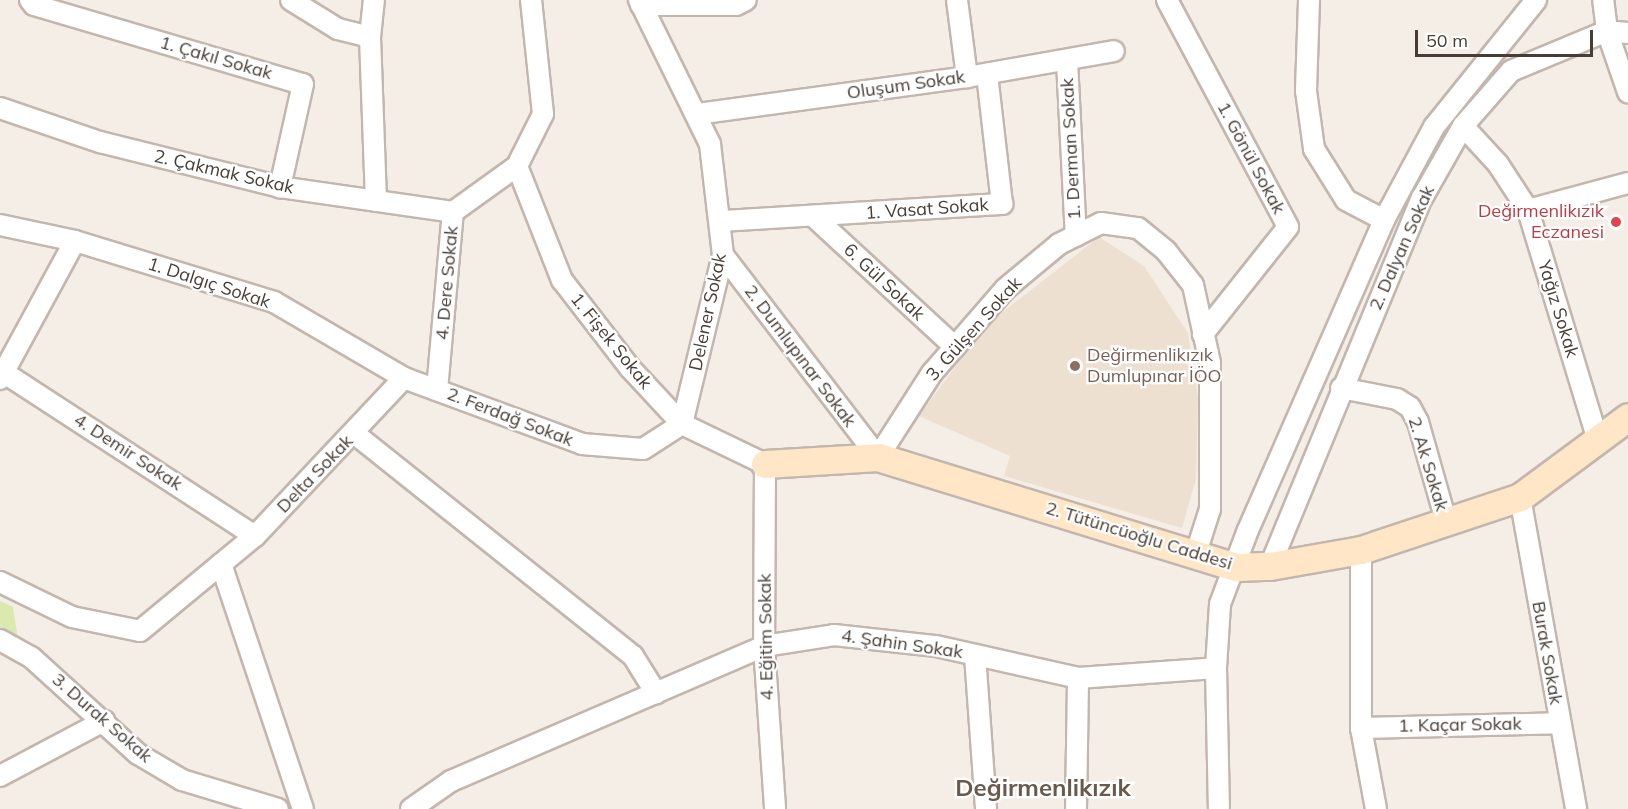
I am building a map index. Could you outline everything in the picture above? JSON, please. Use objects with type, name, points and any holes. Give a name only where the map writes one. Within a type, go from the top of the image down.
[{"type":"street","name":"1. Çakıl Sokak","points":[[30,0],[34,5],[303,84],[280,187]]},
{"type":"street","points":[[291,0],[338,29],[370,37]]},
{"type":"street","points":[[374,0],[370,37],[376,201]]},
{"type":"street","name":"4. Dere Sokak","points":[[437,390],[453,212],[517,166],[543,114],[531,0]]},
{"type":"street","points":[[640,3],[736,5],[746,0]]},
{"type":"street","points":[[957,0],[967,77]]},
{"type":"street","name":"1. Gönül Sokak","points":[[1167,0],[1288,227],[1203,334]]},
{"type":"street","points":[[1309,0],[1306,91],[1314,150],[1346,200],[1384,220]]},
{"type":"street","name":"2. Dalyan Sokak","points":[[1236,567],[1248,530],[1384,220],[1434,127],[1536,0]]},
{"type":"street","points":[[1604,0],[1607,31],[1628,92]]},
{"type":"street","name":"Delener Sokak","points":[[640,3],[710,144],[722,222],[723,255],[682,424]]},
{"type":"street","points":[[1607,31],[1628,33]]},
{"type":"street","name":"2. Dalyan Sokak","points":[[1270,566],[1341,388],[1422,198],[1463,126],[1511,70],[1607,31]]},
{"type":"street","name":"Oluşum Sokak","points":[[697,114],[987,74],[1114,51]]},
{"type":"street","name":"1. Derman Sokak","points":[[1067,61],[1076,236]]},
{"type":"street","name":"1. Vasat Sokak","points":[[722,222],[1002,204],[987,74]]},
{"type":"street","name":"2. Çakmak Sokak","points":[[0,108],[100,142],[280,187],[453,212]]},
{"type":"street","name":"Yağız Sokak","points":[[1463,126],[1498,164],[1528,210],[1598,441]]},
{"type":"street","name":"1. Fişek Sokak","points":[[517,166],[562,280],[630,368],[682,424],[765,464]]},
{"type":"street","points":[[1528,210],[1628,183]]},
{"type":"street","name":"6. Gül Sokak","points":[[813,216],[955,347]]},
{"type":"street","name":"3. Gülşen Sokak","points":[[878,457],[932,373],[1005,289],[1059,244],[1101,223],[1138,228],[1166,251],[1192,285],[1210,363],[1210,509],[1196,553]]},
{"type":"street","name":"1. Dalgıç Sokak","points":[[0,225],[75,241],[274,303],[404,378]]},
{"type":"street","points":[[1,374],[75,241]]},
{"type":"street","name":"2. Dumlupınar Sokak","points":[[723,255],[878,457]]},
{"type":"street","name":"4. Demir Sokak","points":[[1,374],[255,536]]},
{"type":"street","name":"2. Ferdağ Sokak","points":[[404,378],[582,444],[643,449],[682,424]]},
{"type":"street","name":"Delta Sokak","points":[[0,582],[72,617],[140,631],[255,536],[355,434],[404,378]]},
{"type":"street","name":"2. Ak Sokak","points":[[1341,388],[1397,399],[1410,407],[1418,422],[1446,521]]},
{"type":"street","name":"2. Tütüncüoğlu Caddesi","points":[[765,464],[878,457],[1236,567],[1270,566],[1361,550],[1520,497],[1628,417]]},
{"type":"street","points":[[355,434],[633,656],[656,693]]},
{"type":"street","name":"4. Eğitim Sokak","points":[[765,464],[764,646],[775,809]]},
{"type":"street","name":"Burak Sokak","points":[[1520,497],[1576,809]]},
{"type":"street","points":[[1361,550],[1361,728],[1376,809]]},
{"type":"street","points":[[221,564],[303,809]]},
{"type":"street","points":[[1219,809],[1216,668],[1220,604],[1236,567]]},
{"type":"street","name":"4. Şahin Sokak","points":[[411,809],[451,781],[550,735],[656,693],[764,646],[834,635],[975,655],[1078,678],[1216,668]]},
{"type":"street","name":"3. Durak Sokak","points":[[0,640],[32,657],[138,754],[183,780],[278,809]]},
{"type":"street","points":[[975,655],[986,809]]},
{"type":"street","points":[[1076,809],[1078,678]]},
{"type":"street","points":[[0,776],[104,721]]},
{"type":"street","name":"1. Kaçar Sokak","points":[[1361,728],[1559,723]]},
{"type":"shaded area","name":"Değirmenlikızık Dumlupınar İÖO","points":[[1099,237],[1144,266],[1188,333],[1198,398],[1196,479],[1182,528],[1004,476],[1010,456],[919,416],[986,325]]},
{"type":"green space","points":[[0,601],[13,607],[18,640],[0,631]]},
{"type":"place","name":"Değirmenlikızık Eczanesi","points":[[1616,222]]},
{"type":"place","name":"Değirmenlikızık Dumlupınar İÖO","points":[[1075,366]]},
{"type":"district","name":"Değirmenlikızık","points":[[1043,788]]}]
